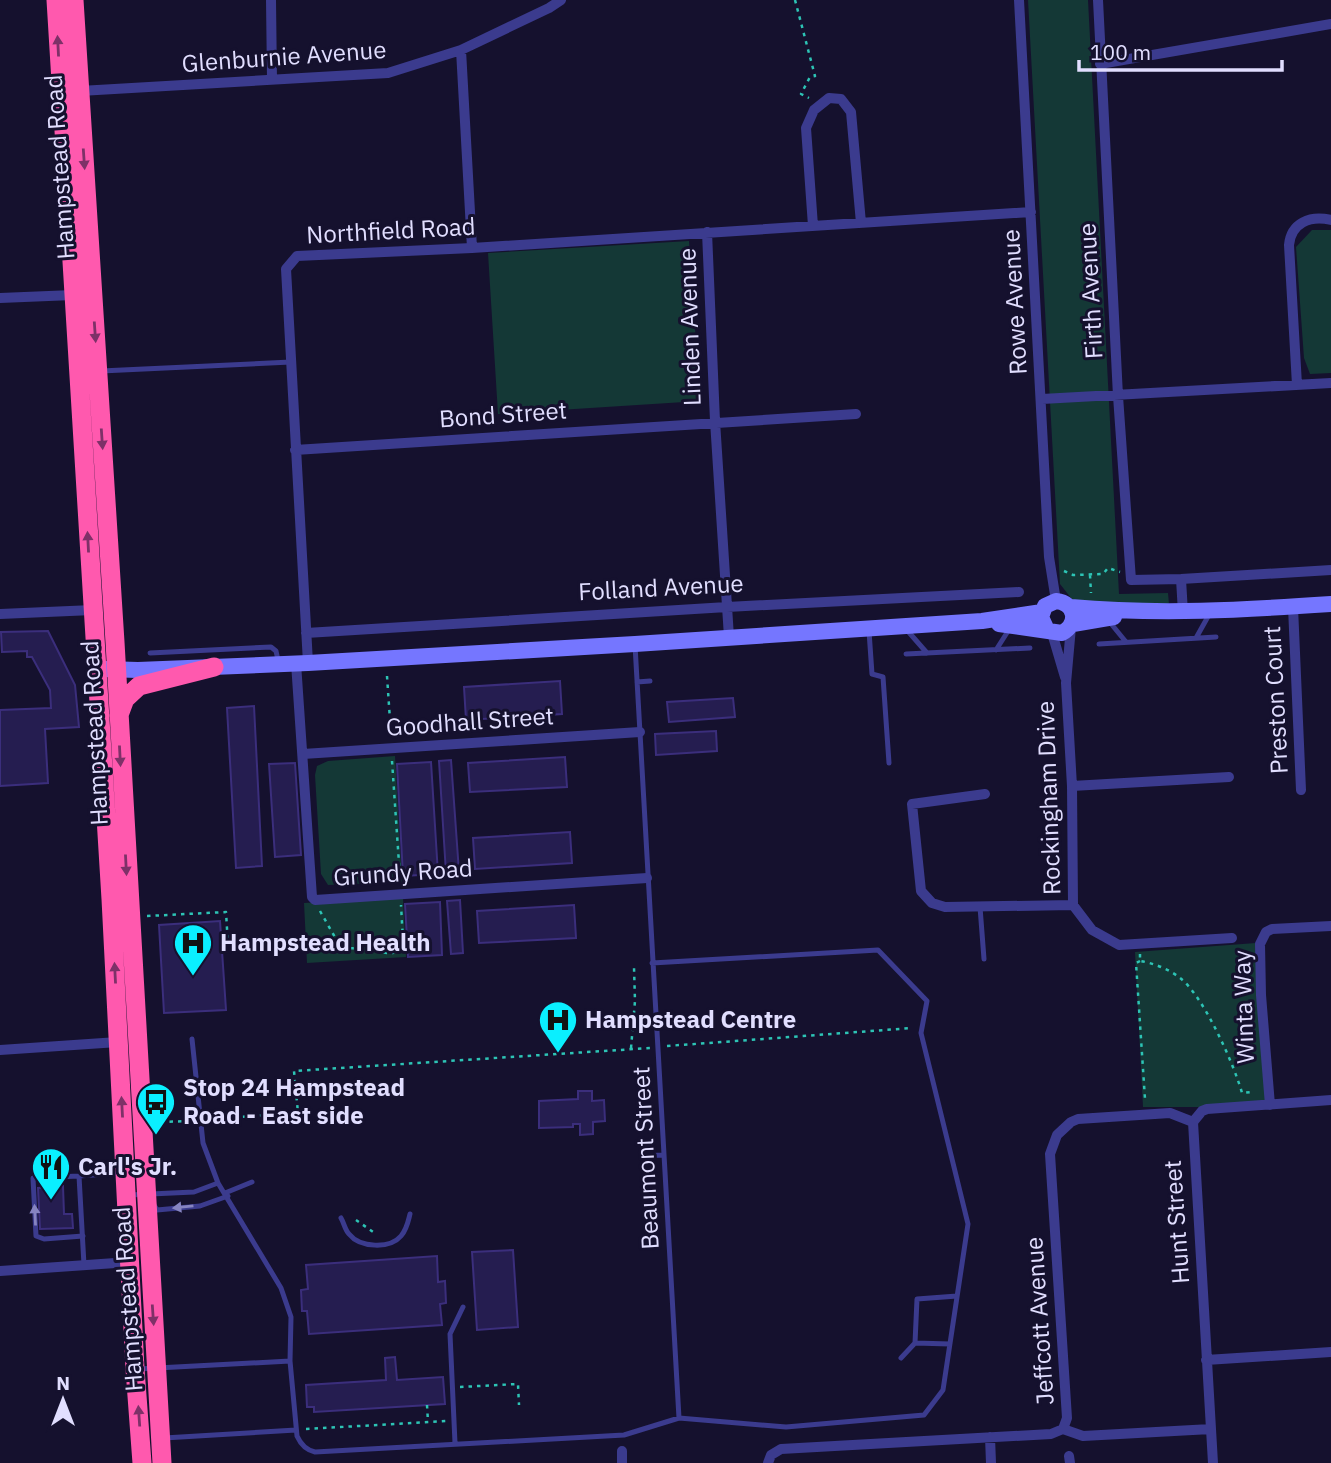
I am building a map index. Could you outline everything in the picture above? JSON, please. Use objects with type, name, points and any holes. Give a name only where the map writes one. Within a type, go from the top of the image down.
[{"type":"highway","name":"Hampstead Road","points":[[56,0],[71,92]]},
{"type":"highway","name":"Hampstead Road","points":[[74,0],[71,92],[83,294],[93,611],[111,899],[127,1041],[136,1195],[139,1262],[135,1369],[142,1463]]},
{"type":"highway","name":"Hampstead Road","points":[[83,294],[97,371],[119,716],[129,917],[125,1173],[136,1195]]},
{"type":"highway","points":[[119,716],[125,699],[139,685],[205,662]]},
{"type":"highway","name":"Hampstead Road","points":[[139,1262],[157,1369],[162,1463]]},
{"type":"street","points":[[271,0],[272,80]]},
{"type":"street","name":"Glenburnie Avenue","points":[[71,92],[388,73],[461,50],[550,8],[561,0]]},
{"type":"street","name":"Rowe Avenue","points":[[1019,0],[1049,557],[1068,615]]},
{"type":"street","name":"Firth Avenue","points":[[1098,0],[1118,396],[1131,580],[1181,579]]},
{"type":"street","points":[[1100,64],[1331,24]]},
{"type":"street","points":[[461,50],[472,248]]},
{"type":"street","points":[[813,226],[806,128],[814,110],[829,98],[841,99],[851,112],[861,223]]},
{"type":"street","name":"Northfield Road","points":[[294,664],[306,634],[286,269],[297,256],[472,248],[1031,212]]},
{"type":"street","points":[[1297,385],[1290,233],[1301,222],[1323,218],[1331,220]]},
{"type":"street","name":"Linden Avenue","points":[[707,232],[715,421],[729,637]]},
{"type":"street","points":[[0,298],[83,294]]},
{"type":"street","points":[[1042,399],[1331,383]]},
{"type":"street","name":"Linden Avenue","points":[[715,421],[856,414]]},
{"type":"street","name":"Bond Street","points":[[295,450],[715,421]]},
{"type":"street","points":[[1183,613],[1181,579],[1331,570]]},
{"type":"street","name":"Folland Avenue","points":[[306,634],[727,607],[1019,592]]},
{"type":"street","points":[[96,668],[116,670],[205,662],[294,664],[982,621],[1042,612],[1050,603],[1068,615],[1107,618],[1137,613]]},
{"type":"street","points":[[1068,615],[1183,613],[1331,604]]},
{"type":"street","name":"Preston Court","points":[[1293,607],[1301,790]]},
{"type":"street","points":[[0,614],[93,611]]},
{"type":"street","points":[[1042,612],[1042,622],[1050,631]]},
{"type":"street","points":[[982,621],[1062,633],[1068,615]]},
{"type":"street","name":"Rockingham Drive","points":[[1068,615],[1066,683],[1072,786],[1073,905],[1092,930],[1119,945],[1231,938]]},
{"type":"street","name":"Rockingham Drive","points":[[1050,631],[1066,683]]},
{"type":"street","name":"Grundy Road","points":[[294,664],[312,897],[315,900],[647,877]]},
{"type":"street","name":"Goodhall Street","points":[[303,754],[640,732]]},
{"type":"street","points":[[1072,786],[1228,778]]},
{"type":"street","points":[[985,794],[912,804],[920,891],[944,908],[1073,905]]},
{"type":"street","name":"Winta Way","points":[[1270,1105],[1261,995],[1262,937],[1272,929],[1331,926]]},
{"type":"street","points":[[0,1051],[127,1041]]},
{"type":"street","points":[[1193,1122],[1207,1109],[1331,1100]]},
{"type":"street","name":"Jeffcott Avenue","points":[[768,1463],[771,1455],[781,1449],[1051,1434],[1063,1429],[1067,1418],[1050,1154],[1052,1144],[1063,1128],[1078,1119],[1170,1114],[1193,1122]]},
{"type":"street","name":"Hunt Street","points":[[1193,1122],[1213,1463]]},
{"type":"street","points":[[0,1271],[139,1262]]},
{"type":"street","points":[[1206,1360],[1331,1352]]},
{"type":"street","points":[[1063,1429],[1083,1436],[1211,1429]]},
{"type":"street","points":[[990,1437],[991,1463]]},
{"type":"street","points":[[622,1451],[622,1463]]},
{"type":"lane","points":[[97,371],[290,362]]},
{"type":"lane","points":[[1196,638],[1211,610]]},
{"type":"lane","points":[[1107,618],[1126,642]]},
{"type":"lane","points":[[996,650],[1012,625]]},
{"type":"lane","points":[[903,626],[927,653]]},
{"type":"lane","points":[[868,628],[872,674],[883,677],[889,764]]},
{"type":"lane","points":[[1100,644],[1216,637]]},
{"type":"lane","name":"Beaumont Street","points":[[635,644],[679,1418]]},
{"type":"lane","points":[[906,654],[1030,648]]},
{"type":"lane","points":[[150,653],[205,662]]},
{"type":"lane","points":[[637,682],[650,681]]},
{"type":"lane","points":[[980,907],[984,959]]},
{"type":"lane","points":[[192,1039],[203,1143],[218,1183],[281,1288],[291,1317],[290,1361],[296,1430],[302,1445],[315,1452],[624,1434],[679,1418],[786,1427],[924,1415],[943,1390],[968,1224],[921,1033],[927,1000],[878,950],[652,963]]},
{"type":"lane","points":[[643,1156],[663,1155]]},
{"type":"lane","points":[[83,1236],[44,1239],[36,1236],[33,1178],[125,1173]]},
{"type":"lane","points":[[79,1176],[84,1265]]},
{"type":"lane","points":[[136,1195],[157,1210],[200,1206],[253,1182]]},
{"type":"lane","points":[[136,1195],[194,1192],[218,1183]]},
{"type":"lane","points":[[341,1218],[355,1240],[363,1244],[380,1244],[401,1237],[408,1225],[410,1214]]},
{"type":"lane","points":[[901,1358],[915,1343],[917,1299],[957,1296]]},
{"type":"lane","points":[[455,1443],[450,1335],[463,1307]]},
{"type":"lane","points":[[915,1343],[950,1344]]},
{"type":"lane","points":[[135,1369],[290,1361]]},
{"type":"lane","points":[[161,1438],[296,1430]]},
{"type":"path","points":[[795,0],[816,76],[810,77],[801,94],[821,105]]},
{"type":"path","points":[[1062,569],[1073,575],[1103,574],[1108,568],[1120,572]]},
{"type":"path","points":[[1090,575],[1091,603]]},
{"type":"path","points":[[387,676],[391,737]]},
{"type":"path","points":[[392,761],[400,878]]},
{"type":"path","points":[[319,909],[344,949],[367,948],[393,953],[404,941],[401,901]]},
{"type":"path","points":[[129,917],[226,912],[228,945]]},
{"type":"path","points":[[221,945],[284,942]]},
{"type":"path","points":[[1140,954],[1140,961],[1136,963],[1145,1099]]},
{"type":"path","points":[[1140,961],[1181,978],[1212,1022],[1242,1093],[1258,1092]]},
{"type":"path","points":[[631,1049],[635,1001],[634,967]]},
{"type":"path","points":[[209,1119],[298,1113],[294,1071],[922,1028]]},
{"type":"path","points":[[160,1122],[195,1120]]},
{"type":"path","points":[[356,1220],[376,1235]]},
{"type":"path","points":[[451,1368],[457,1367],[458,1387],[519,1384],[519,1405]]},
{"type":"path","points":[[427,1405],[428,1422]]},
{"type":"path","points":[[296,1430],[454,1420]]},
{"type":"green space","points":[[1028,0],[1088,0],[1119,594],[1168,593],[1169,604],[1078,607],[1060,584]]},
{"type":"green space","points":[[1312,230],[1331,230],[1331,373],[1310,374],[1304,358],[1296,247]]},
{"type":"green space","points":[[689,241],[700,401],[498,414],[488,253]]},
{"type":"green space","points":[[395,756],[402,882],[328,885],[321,874],[315,775],[317,766],[328,761]]},
{"type":"green space","points":[[403,898],[406,957],[307,963],[304,903]]},
{"type":"green space","points":[[1256,943],[1269,1107],[1143,1107],[1135,952]]},
{"type":"building","points":[[48,631],[75,685],[79,727],[45,729],[48,783],[0,786],[0,710],[51,708],[50,690],[32,657],[27,657],[27,651],[2,652],[1,632]]},
{"type":"building","points":[[560,681],[562,714],[466,720],[464,687]]},
{"type":"building","points":[[733,698],[735,717],[669,722],[667,702]]},
{"type":"building","points":[[254,706],[262,866],[236,868],[227,708]]},
{"type":"building","points":[[716,731],[717,751],[656,755],[655,734]]},
{"type":"building","points":[[565,757],[567,787],[470,792],[468,763]]},
{"type":"building","points":[[451,760],[459,872],[446,873],[439,761]]},
{"type":"building","points":[[431,762],[438,874],[403,876],[397,764]]},
{"type":"building","points":[[295,763],[301,855],[275,857],[269,764]]},
{"type":"building","points":[[570,832],[572,863],[475,869],[473,838]]},
{"type":"building","points":[[460,900],[463,953],[451,954],[447,901]]},
{"type":"building","points":[[440,902],[442,955],[408,957],[405,904]]},
{"type":"building","points":[[574,905],[576,938],[479,943],[477,911]]},
{"type":"building","name":"Hampstead Health","points":[[220,921],[226,1010],[164,1013],[159,925]]},
{"type":"building","points":[[578,1091],[592,1091],[592,1101],[604,1100],[605,1121],[593,1122],[593,1134],[580,1135],[580,1124],[573,1124],[573,1127],[539,1128],[539,1101],[578,1099]]},
{"type":"building","name":"Carl's Jr.","points":[[63,1186],[64,1214],[72,1214],[73,1228],[40,1229],[38,1188]]},
{"type":"building","points":[[513,1250],[518,1327],[477,1330],[472,1252]]},
{"type":"building","points":[[437,1256],[438,1282],[445,1281],[446,1303],[440,1304],[442,1325],[309,1334],[307,1311],[302,1311],[301,1290],[308,1289],[306,1265]]},
{"type":"building","points":[[395,1357],[397,1380],[443,1377],[445,1404],[314,1412],[314,1407],[307,1407],[306,1385],[386,1380],[385,1358]]},
{"type":"place","name":"Hampstead Health","points":[[193,977]]},
{"type":"place","name":"Hampstead Centre","points":[[558,1054]]},
{"type":"place","name":"Stop 24 Hampstead Road - East side","points":[[156,1136]]},
{"type":"place","name":"Carl's Jr.","points":[[51,1201]]}]
